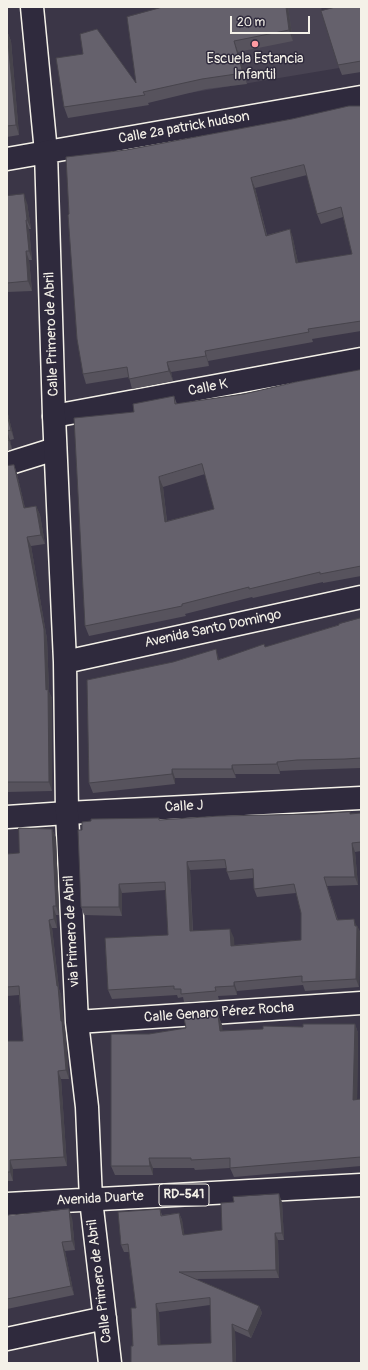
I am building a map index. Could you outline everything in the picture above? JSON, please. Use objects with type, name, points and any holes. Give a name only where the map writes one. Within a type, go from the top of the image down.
[{"type":"main road","name":"Calle Primero de Abril","points":[[32,7],[46,152],[54,416],[65,662]]},
{"type":"main road","name":"Calle 2ª patrick hudson","points":[[7,159],[361,97]]},
{"type":"main road","name":"Calle K","points":[[54,416],[361,359]]},
{"type":"main road","points":[[7,464],[56,449]]},
{"type":"main road","name":"Avenida Santo Domingo","points":[[65,662],[361,597]]},
{"type":"main road","name":"via Primero de Abril","points":[[65,662],[67,813],[77,1022],[87,1107],[91,1200]]},
{"type":"main road","name":"Calle J","points":[[7,817],[361,798]]},
{"type":"main road","name":"Calle Genaro Pérez Rocha","points":[[77,1022],[361,1003]]},
{"type":"main road","name":"Avenida Duarte","points":[[7,1204],[361,1185]]},
{"type":"main road","name":"Calle Primero de Abril","points":[[91,1200],[110,1363]]},
{"type":"main road","points":[[7,1339],[105,1318]]},
{"type":"shaded area","name":"Escuela Estancia Infantil","points":[[170,7],[321,7],[339,68],[189,93]]},
{"type":"building","points":[[163,7],[286,7],[289,30],[234,41],[243,73],[202,79],[143,92],[145,95],[64,107],[56,58],[83,54],[80,34],[97,29],[136,83],[127,17]]},
{"type":"building","points":[[336,7],[361,7],[361,61],[338,65],[321,11]]},
{"type":"building","points":[[7,31],[16,125],[7,126]]},
{"type":"building","points":[[349,106],[361,106],[361,321],[308,329],[309,332],[205,351],[206,356],[167,362],[169,371],[129,379],[127,367],[83,374],[77,339],[68,215],[66,157],[126,150],[292,119]],"holes":[[[304,165],[317,214],[341,207],[352,254],[296,263],[290,229],[266,236],[251,178]]]},
{"type":"building","points":[[24,194],[29,251],[26,251],[28,281],[7,283],[7,196]]},
{"type":"building","points":[[361,370],[361,566],[320,574],[320,572],[249,589],[249,587],[182,604],[182,606],[85,626],[74,418],[134,412],[133,404],[174,396],[175,404],[244,394],[296,382]],"holes":[[[202,464],[214,509],[165,522],[159,477]]]},
{"type":"building","points":[[7,414],[11,430],[7,431]]},
{"type":"building","points":[[14,465],[24,508],[36,506],[41,535],[27,537],[44,629],[46,690],[48,689],[49,782],[7,782],[7,466]]},
{"type":"building","points":[[361,618],[361,758],[297,760],[277,762],[277,764],[232,765],[232,769],[172,769],[172,774],[89,783],[87,680],[173,662],[216,649],[218,660],[264,644],[265,647]]},
{"type":"building","points":[[350,812],[350,814],[361,813],[361,842],[352,843],[355,877],[324,877],[337,920],[354,919],[355,926],[357,926],[356,979],[302,982],[302,976],[234,982],[234,986],[215,987],[216,991],[181,994],[181,989],[174,989],[174,986],[108,990],[105,938],[168,935],[165,882],[119,884],[119,907],[81,907],[78,830],[82,830],[82,822],[91,821],[91,819],[159,818],[159,820],[220,816]],"holes":[[[225,860],[227,872],[253,869],[254,889],[294,884],[301,913],[301,940],[231,946],[230,929],[190,931],[187,862]]]},
{"type":"building","points":[[19,828],[52,829],[56,906],[53,906],[54,919],[49,920],[62,1021],[66,1070],[58,1071],[64,1157],[10,1160],[10,1172],[7,1172],[7,1041],[23,1041],[19,986],[7,987],[7,854],[19,853]]},
{"type":"building","points":[[218,1015],[220,1031],[263,1029],[263,1026],[303,1027],[303,1024],[355,1024],[353,1100],[361,1099],[361,1157],[230,1168],[230,1158],[191,1160],[191,1158],[149,1158],[150,1166],[111,1166],[111,1034],[149,1034],[186,1028],[184,1018]]},
{"type":"building","points":[[279,1194],[282,1233],[275,1233],[276,1270],[179,1272],[259,1306],[248,1331],[232,1324],[233,1363],[131,1363],[131,1346],[133,1346],[131,1308],[136,1308],[128,1244],[121,1245],[118,1212],[160,1209],[161,1216],[179,1213],[183,1235],[222,1230],[221,1203],[234,1202],[233,1197]],"holes":[[[210,1298],[211,1343],[158,1345],[156,1304]]]},
{"type":"building","points":[[69,1209],[72,1241],[62,1242],[71,1286],[7,1299],[7,1216]]},
{"type":"place","name":"Escuela Estancia Infantil","points":[[255,44]]}]
